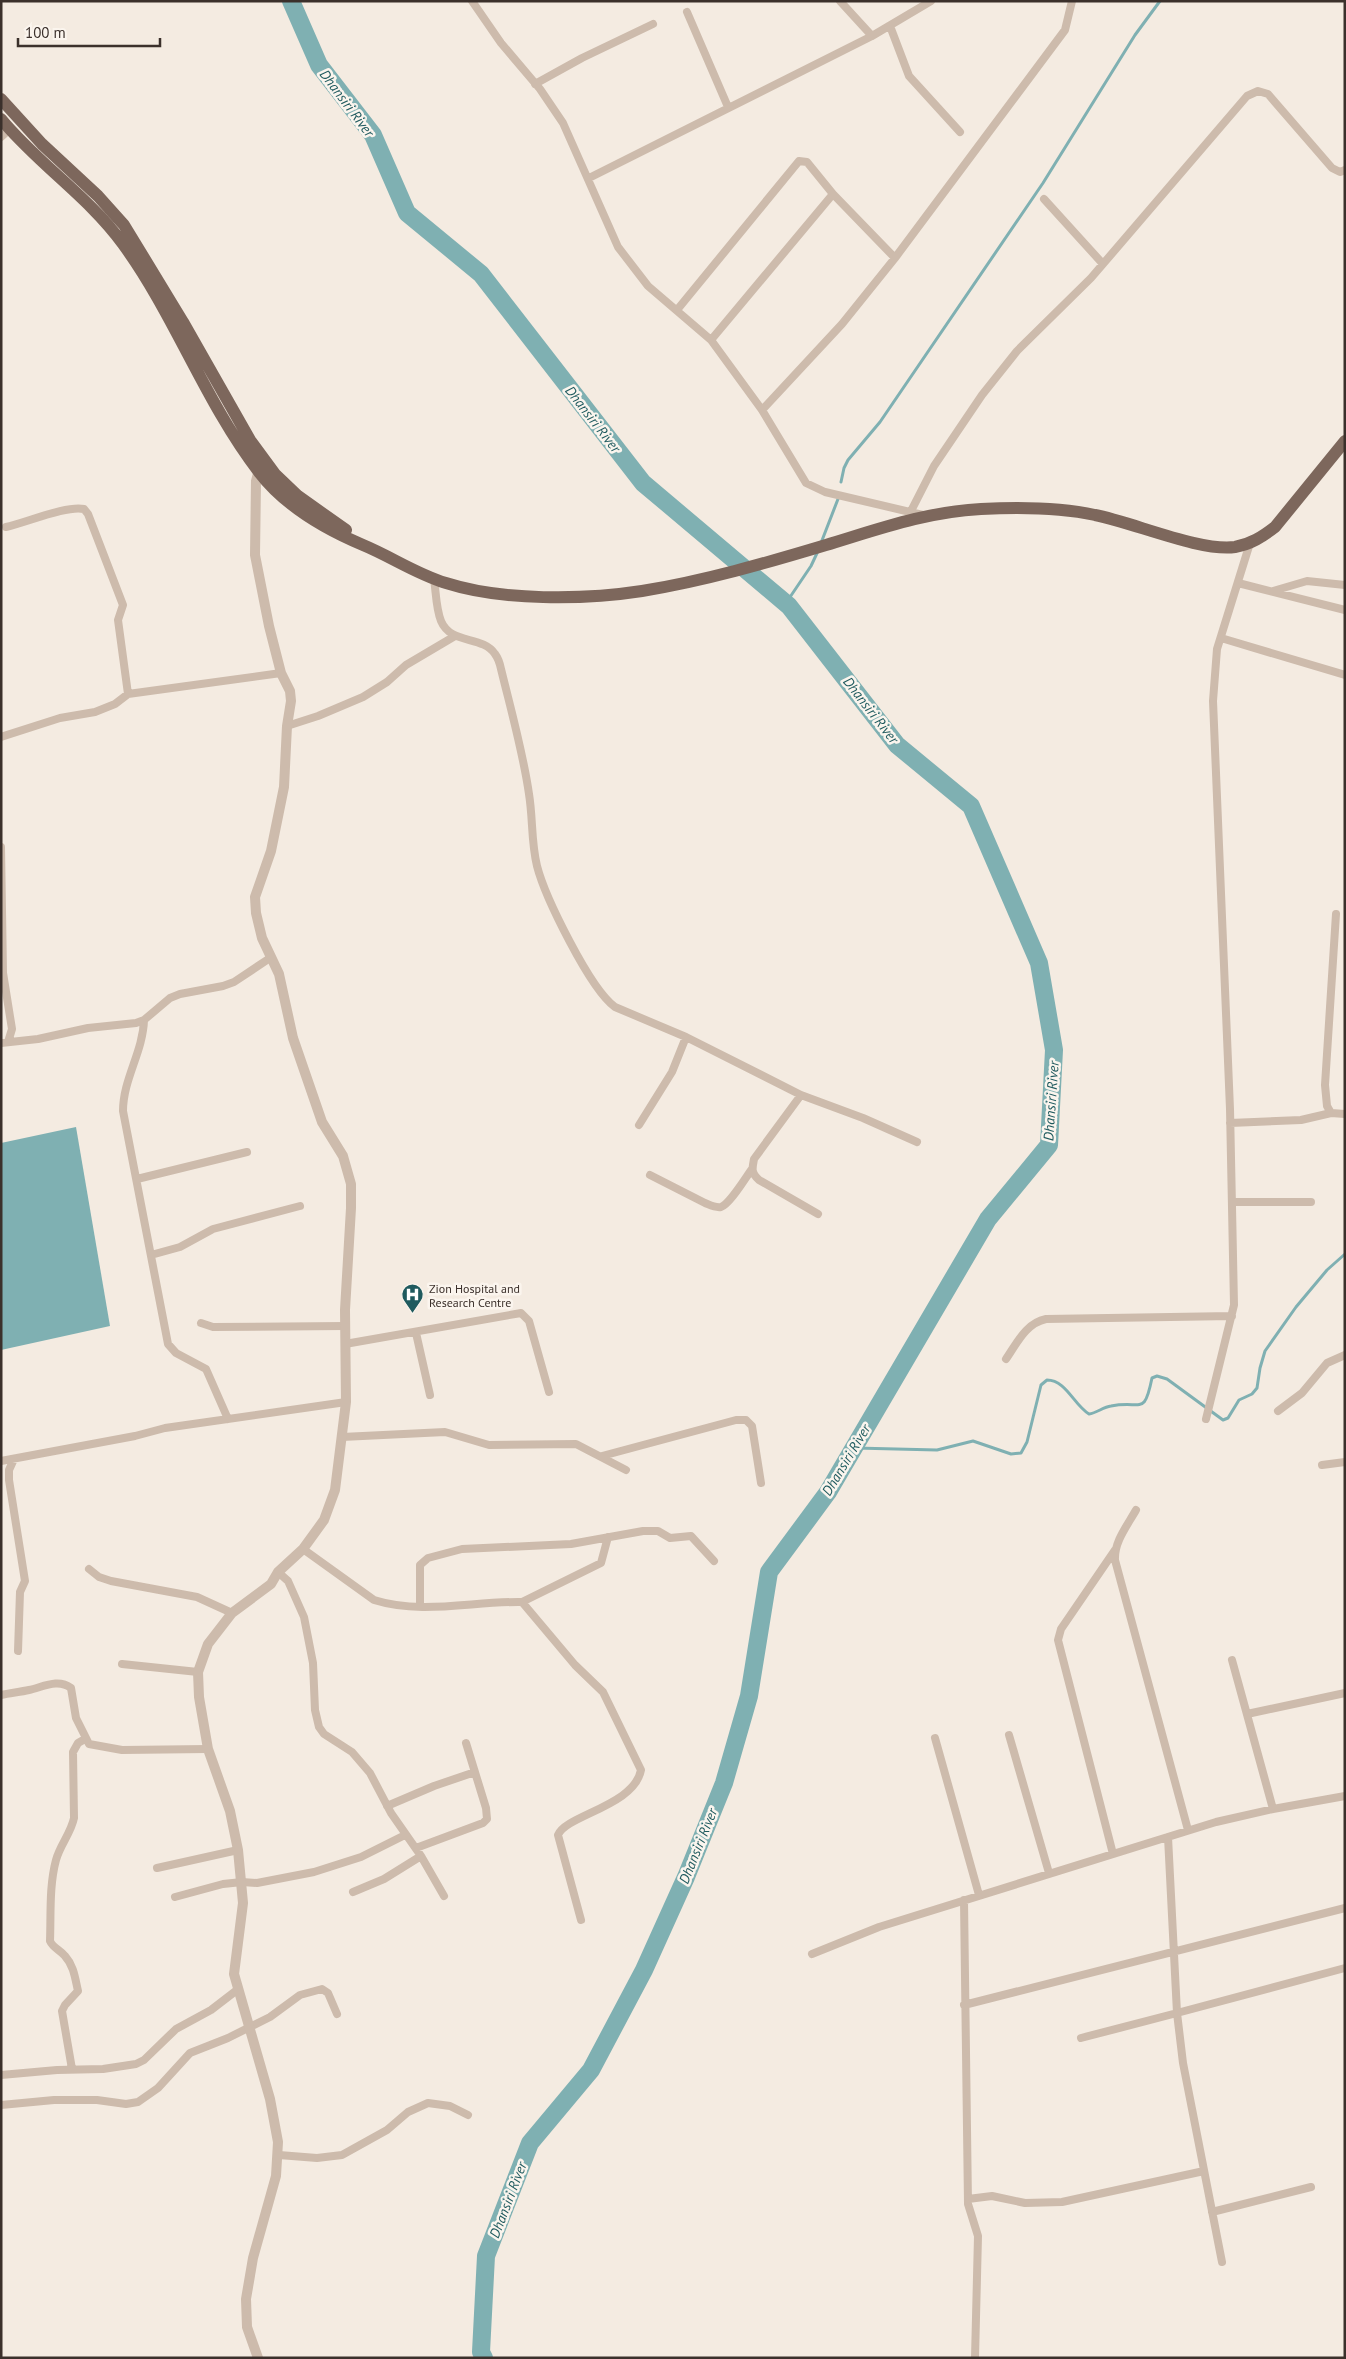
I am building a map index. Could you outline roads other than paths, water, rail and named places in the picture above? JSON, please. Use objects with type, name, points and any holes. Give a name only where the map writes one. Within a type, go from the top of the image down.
[{"type":"main road","points":[[1,100],[42,144],[98,196],[124,225],[262,458],[275,474],[298,496],[352,534],[365,546]]},
{"type":"main road","points":[[1,119],[5,133],[94,208],[125,247],[219,409],[259,472],[280,494],[296,507],[346,539],[365,546],[403,567],[434,579],[469,589],[519,596],[615,594],[671,586],[769,561],[925,515],[985,509],[1071,511],[1118,520],[1218,548],[1232,547],[1250,543],[1263,537],[1275,527],[1345,440]]},
{"type":"street","points":[[472,1],[501,43],[536,84],[563,123],[618,247],[648,286],[711,340],[762,410],[806,483],[825,492],[925,515]]},
{"type":"street","points":[[840,1],[872,36]]},
{"type":"street","points":[[589,178],[872,36],[930,1]]},
{"type":"street","points":[[762,410],[842,324],[895,258],[1065,30],[1072,1]]},
{"type":"street","points":[[687,12],[728,107]]},
{"type":"street","points":[[536,84],[582,58],[653,24]]},
{"type":"street","points":[[890,26],[909,76],[960,132]]},
{"type":"street","points":[[911,511],[934,466],[982,395],[1017,351],[1103,264],[1252,93],[1258,91],[1268,94],[1332,168],[1340,172],[1345,170]]},
{"type":"street","points":[[677,310],[796,163],[803,160],[808,162],[833,194],[895,258]]},
{"type":"street","points":[[711,340],[833,194]]},
{"type":"street","points":[[1044,199],[1103,264]]},
{"type":"street","points":[[258,2358],[247,2327],[246,2299],[253,2258],[276,2176],[279,2155],[270,2099],[238,1994],[234,1974],[243,1903],[242,1882],[230,1811],[208,1749],[198,1697],[198,1672],[208,1644],[232,1613],[270,1584],[278,1572],[302,1549],[324,1520],[335,1490],[346,1402],[345,1326],[351,1184],[343,1156],[322,1122],[293,1038],[279,974],[270,958],[256,913],[255,896],[271,851],[284,787],[287,726],[291,701],[290,692],[281,673],[256,555],[256,481],[262,458]]},
{"type":"street","points":[[6,527],[66,510],[84,509],[88,514],[123,605],[118,620],[128,694]]},
{"type":"street","points":[[1206,1419],[1232,1316],[1230,1123],[1213,701],[1217,649],[1250,543]]},
{"type":"street","points":[[434,579],[441,620],[446,630],[455,636],[484,645],[495,654],[501,668],[530,795],[536,865],[545,892],[587,972],[606,1001],[615,1007],[686,1037],[801,1095],[863,1118],[917,1142]]},
{"type":"street","points":[[1271,591],[1307,581],[1345,585]]},
{"type":"street","points":[[1238,583],[1345,610]]},
{"type":"street","points":[[287,726],[318,716],[363,697],[387,682],[406,665],[455,636]]},
{"type":"street","points":[[1221,638],[1345,675]]},
{"type":"street","points":[[1,737],[60,718],[95,712],[114,704],[128,694],[281,673]]},
{"type":"street","points":[[1,847],[3,973],[11,1020],[5,1043],[38,1039],[88,1028],[119,1026],[144,1020],[170,998],[234,982],[270,958]]},
{"type":"street","points":[[1332,1113],[1327,1106],[1325,1085],[1336,914]]},
{"type":"street","points":[[144,1020],[140,1046],[123,1094],[123,1111],[168,1344],[176,1353],[206,1369],[228,1419]]},
{"type":"street","points":[[639,1125],[672,1072],[686,1037]]},
{"type":"street","points":[[801,1095],[754,1160],[752,1169],[753,1175],[759,1180],[818,1214]]},
{"type":"street","points":[[1230,1123],[1301,1120],[1332,1113],[1345,1114]]},
{"type":"street","points":[[137,1179],[247,1152]]},
{"type":"street","points":[[650,1175],[705,1203],[714,1207],[721,1207],[729,1200],[752,1169]]},
{"type":"street","points":[[1232,1202],[1311,1202]]},
{"type":"street","points":[[150,1255],[180,1246],[213,1229],[300,1206]]},
{"type":"street","points":[[345,1344],[521,1314],[528,1321],[549,1392]]},
{"type":"street","points":[[1006,1359],[1025,1330],[1036,1321],[1046,1319],[1232,1316]]},
{"type":"street","points":[[201,1323],[213,1327],[345,1326]]},
{"type":"street","points":[[416,1333],[430,1395]]},
{"type":"street","points":[[1278,1410],[1302,1394],[1327,1363],[1345,1356]]},
{"type":"street","points":[[1,1461],[135,1436],[165,1428],[346,1402]]},
{"type":"street","points":[[602,1456],[736,1420],[746,1420],[752,1426],[761,1483]]},
{"type":"street","points":[[342,1437],[445,1432],[489,1445],[576,1444],[626,1470]]},
{"type":"street","points":[[14,1459],[9,1470],[9,1480],[25,1582],[20,1592],[18,1651]]},
{"type":"street","points":[[1322,1465],[1345,1462]]},
{"type":"street","points":[[1113,1854],[1058,1640],[1061,1629],[1116,1548],[1136,1510]]},
{"type":"street","points":[[420,1606],[420,1565],[428,1558],[462,1549],[571,1544],[643,1531],[658,1531],[670,1538],[692,1536],[714,1561]]},
{"type":"street","points":[[302,1549],[374,1600],[387,1604],[420,1606],[522,1602],[601,1563],[608,1538]]},
{"type":"street","points":[[1116,1548],[1115,1560],[1118,1573],[1188,1830]]},
{"type":"street","points":[[89,1569],[99,1577],[111,1581],[197,1597],[232,1613]]},
{"type":"street","points":[[278,1572],[288,1581],[304,1617],[313,1663],[315,1710],[319,1727],[324,1734],[362,1762],[378,1786],[405,1835],[422,1856],[444,1896]]},
{"type":"street","points":[[522,1602],[575,1665],[603,1692],[641,1770],[640,1777],[617,1798],[560,1830],[558,1835],[581,1920]]},
{"type":"street","points":[[1232,1660],[1273,1809]]},
{"type":"street","points":[[122,1664],[198,1672]]},
{"type":"street","points":[[1,1695],[33,1690],[45,1684],[66,1684],[72,1688],[76,1718],[89,1744],[96,1747],[122,1750],[208,1749]]},
{"type":"street","points":[[1247,1714],[1345,1693]]},
{"type":"street","points":[[1009,1735],[1049,1873]]},
{"type":"street","points":[[935,1738],[979,1895]]},
{"type":"street","points":[[72,2070],[62,2011],[78,1991],[72,1967],[65,1956],[53,1947],[50,1942],[53,1874],[59,1853],[74,1818],[73,1752],[78,1743],[85,1739]]},
{"type":"street","points":[[416,1848],[487,1820],[487,1814],[466,1743]]},
{"type":"street","points":[[388,1806],[434,1786],[475,1772]]},
{"type":"street","points":[[812,1954],[854,1936],[1188,1830],[1273,1809],[1345,1796]]},
{"type":"street","points":[[175,1896],[224,1884],[257,1883],[287,1879],[336,1866],[361,1857],[405,1835]]},
{"type":"street","points":[[1168,1836],[1176,2014],[1222,2262]]},
{"type":"street","points":[[157,1868],[238,1850]]},
{"type":"street","points":[[353,1892],[384,1879],[422,1856]]},
{"type":"street","points":[[964,1900],[968,2199],[978,2236],[975,2358]]},
{"type":"street","points":[[964,2005],[1345,1908]]},
{"type":"street","points":[[1081,2038],[1345,1968]]},
{"type":"street","points":[[1,2105],[54,2100],[97,2100],[126,2104],[138,2102],[158,2088],[190,2052],[274,2014],[293,1999],[314,1990],[322,1989],[328,1993],[337,2014]]},
{"type":"street","points":[[1,2075],[103,2069],[136,2064],[144,2060],[176,2030],[238,1994]]},
{"type":"street","points":[[279,2155],[317,2158],[342,2155],[387,2130],[408,2112],[428,2103],[450,2106],[468,2115]]},
{"type":"street","points":[[968,2199],[992,2196],[1025,2203],[1062,2202],[1204,2171]]},
{"type":"street","points":[[1212,2212],[1311,2187]]},
{"type":"water","points":[[76,1127],[110,1326],[1,1350],[1,1143]]},
{"type":"waterway","name":"Dhansiri River","points":[[291,1],[319,65],[373,135],[407,213],[481,274],[643,483],[789,606],[897,745],[971,806],[1039,963],[1054,1050],[1049,1145],[988,1219],[828,1492],[769,1572],[749,1696],[724,1783],[686,1877],[644,1970],[591,2070],[530,2143],[486,2256],[481,2352],[484,2358]]},
{"type":"waterway","points":[[841,482],[848,460],[880,422],[1043,183],[1135,35],[1160,1]]},
{"type":"waterway","points":[[821,543],[838,499]]},
{"type":"waterway","points":[[786,603],[811,566],[818,551]]},
{"type":"waterway","points":[[855,1448],[937,1450],[973,1441],[1011,1454],[1021,1453],[1027,1442],[1041,1385],[1047,1380],[1054,1381],[1065,1388],[1089,1414],[1108,1407],[1144,1402],[1147,1398],[1152,1378],[1157,1376],[1167,1379],[1223,1420],[1228,1418],[1239,1400],[1252,1394],[1257,1388],[1265,1351],[1296,1307],[1327,1270],[1345,1254]]},
{"type":"place","name":"Zion Hospital and Research Centre","points":[[413,1314]]}]
